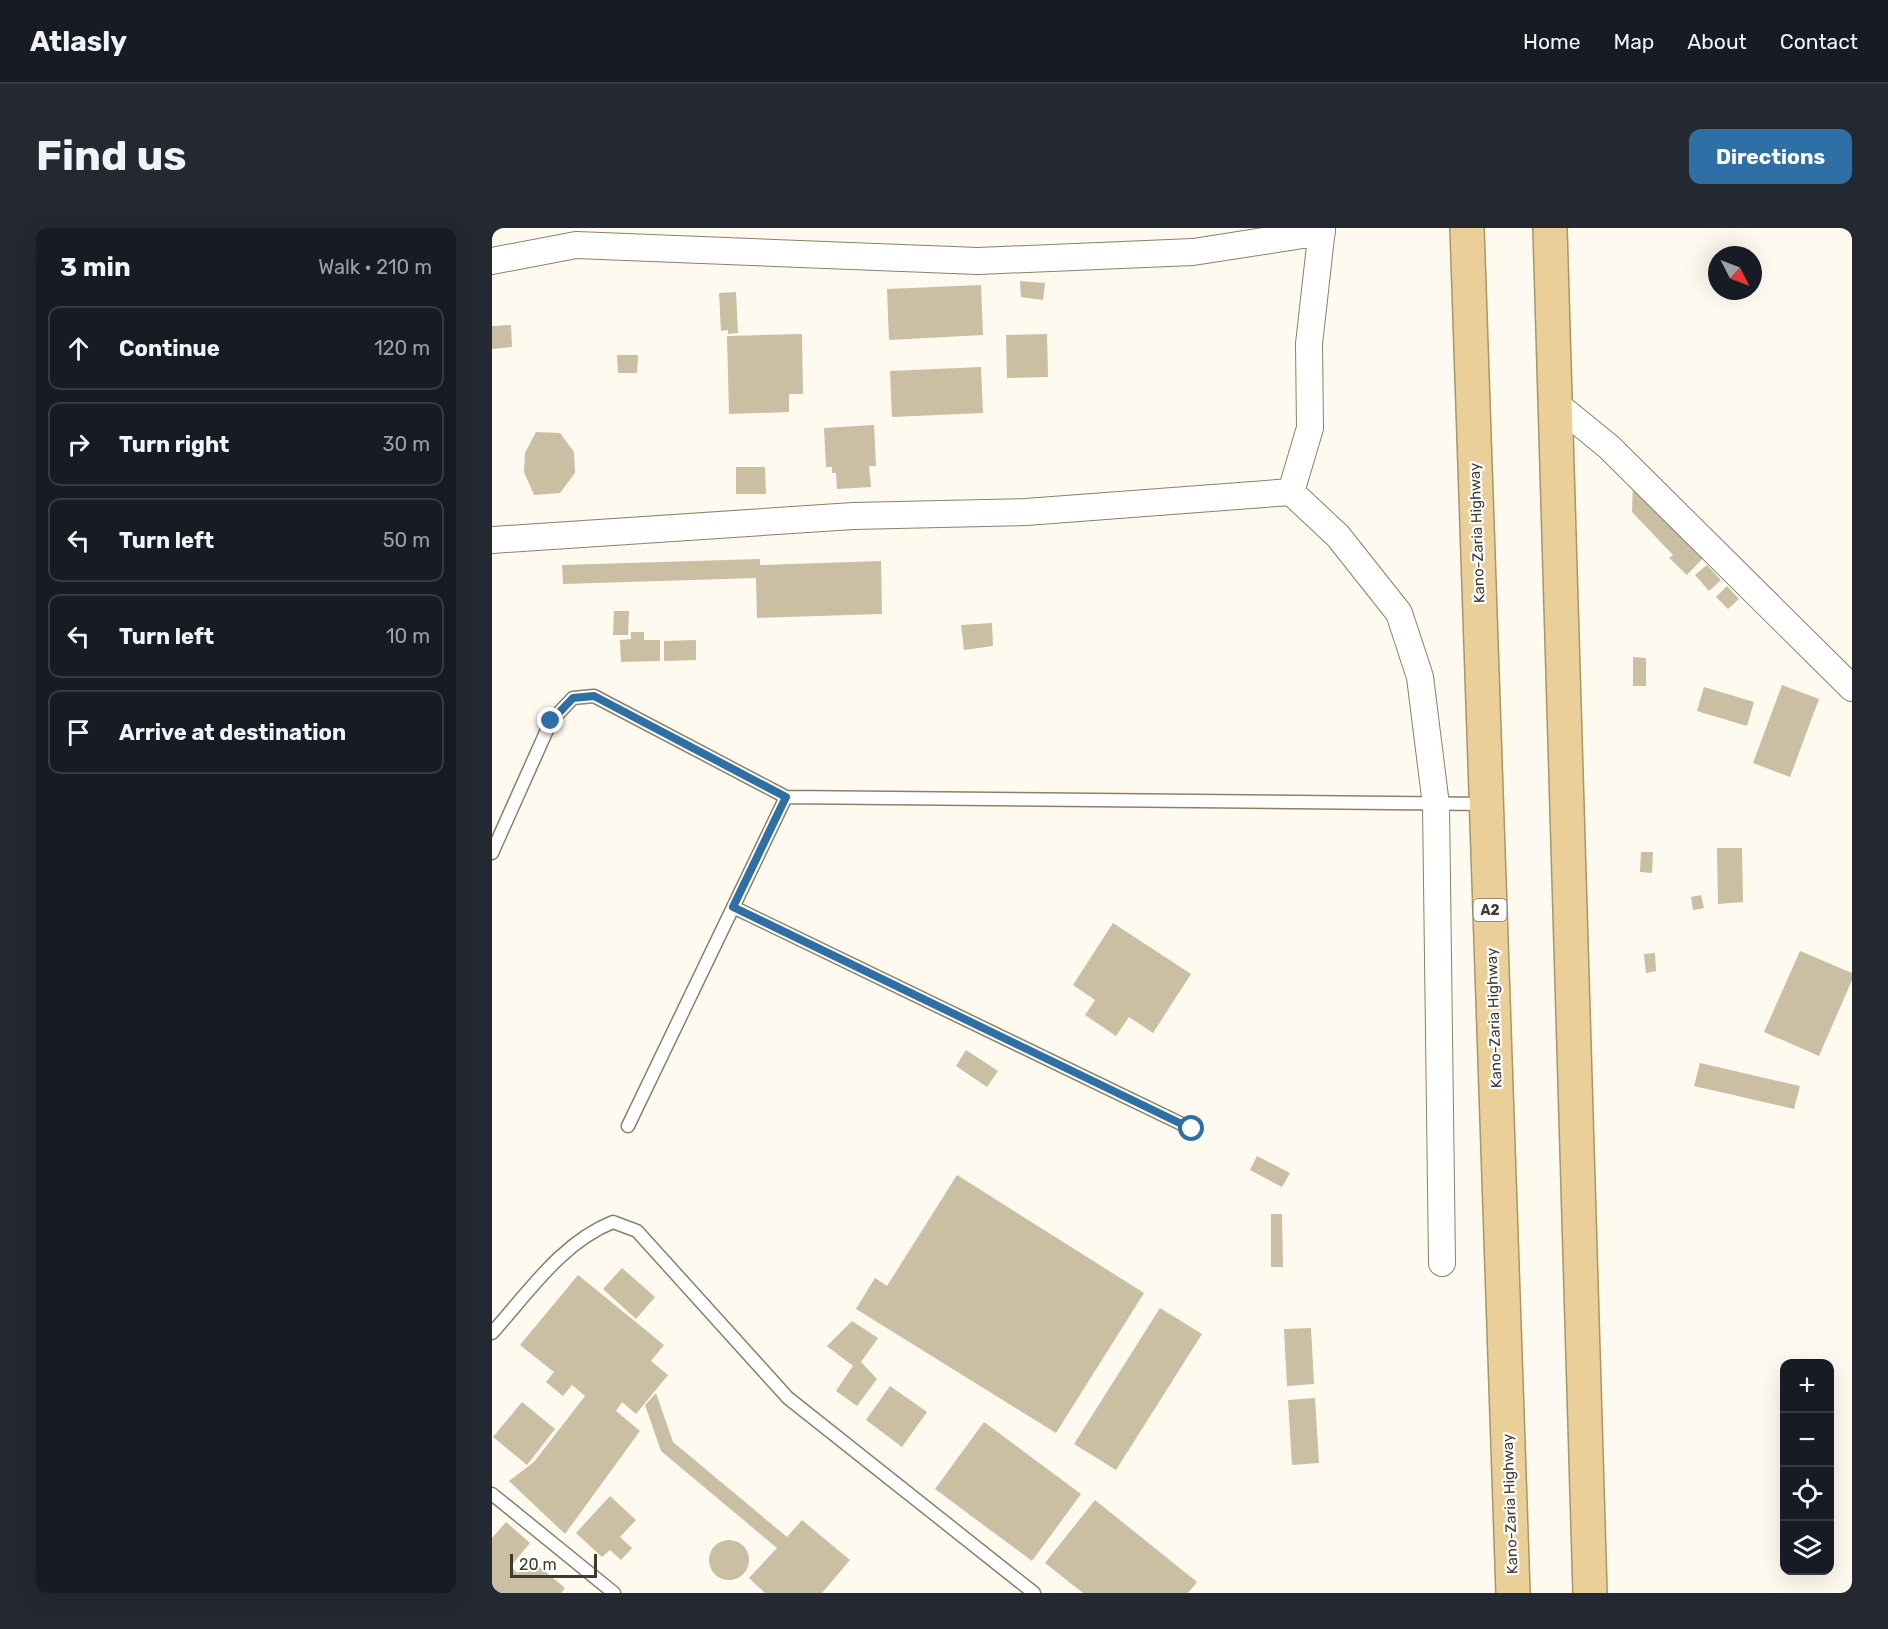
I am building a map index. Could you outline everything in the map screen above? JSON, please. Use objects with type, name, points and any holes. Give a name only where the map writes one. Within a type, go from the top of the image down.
[{"type":"highway","name":"Kano-Zaria Highway","points":[[1467,228],[1513,1593]]},
{"type":"highway","points":[[1550,228],[1590,1593]]},
{"type":"street","points":[[492,261],[576,245],[978,261],[1193,252],[1322,230],[1309,344],[1310,428],[1291,492]]},
{"type":"street","points":[[1555,403],[1609,447],[1852,688]]},
{"type":"street","points":[[492,540],[853,516],[1026,512],[1291,492],[1338,536],[1399,613],[1420,676],[1436,805],[1442,1263]]},
{"type":"lane","points":[[492,853],[551,721],[573,698],[594,696],[786,797],[1486,804]]},
{"type":"lane","points":[[628,1126],[786,797]]},
{"type":"lane","points":[[733,907],[1192,1129]]},
{"type":"lane","points":[[492,1333],[565,1252],[593,1230],[613,1222],[637,1231],[788,1398],[1034,1593]]},
{"type":"lane","points":[[492,1494],[614,1593]]},
{"type":"building","points":[[1020,281],[1045,283],[1043,300],[1021,297]]},
{"type":"building","points":[[981,285],[983,335],[889,340],[887,289]]},
{"type":"building","points":[[736,292],[738,333],[728,334],[728,330],[721,331],[719,293]]},
{"type":"building","points":[[511,325],[512,347],[492,349],[492,326]]},
{"type":"building","points":[[802,334],[803,394],[789,394],[789,412],[729,414],[727,336]]},
{"type":"building","points":[[1047,334],[1048,377],[1007,378],[1006,335]]},
{"type":"building","points":[[617,355],[638,355],[637,373],[618,373]]},
{"type":"building","points":[[981,367],[983,413],[892,417],[890,371]]},
{"type":"building","points":[[874,425],[876,466],[869,466],[871,487],[837,489],[836,473],[832,473],[832,467],[826,467],[824,428]]},
{"type":"building","points":[[536,432],[560,433],[574,452],[575,473],[560,493],[534,495],[524,472],[525,453]]},
{"type":"building","points":[[736,467],[765,467],[766,494],[736,494]]},
{"type":"building","points":[[1633,482],[1704,557],[1687,575],[1669,558],[1673,555],[1632,512]]},
{"type":"building","points":[[760,559],[760,565],[881,561],[882,614],[757,618],[756,578],[563,584],[562,565]]},
{"type":"building","points":[[1707,565],[1721,580],[1709,591],[1695,575]]},
{"type":"building","points":[[1727,586],[1739,599],[1728,609],[1716,597]]},
{"type":"building","points":[[614,611],[629,611],[628,635],[613,635]]},
{"type":"building","points":[[992,623],[993,646],[964,650],[961,625]]},
{"type":"building","points":[[631,632],[644,632],[644,640],[660,640],[660,661],[621,662],[620,640],[631,639]]},
{"type":"building","points":[[696,640],[696,660],[664,661],[664,641]]},
{"type":"building","points":[[1633,657],[1646,658],[1646,686],[1633,686]]},
{"type":"building","points":[[1782,685],[1819,699],[1790,777],[1753,763]]},
{"type":"building","points":[[1704,687],[1754,702],[1747,726],[1697,711]]},
{"type":"building","points":[[1717,848],[1742,848],[1743,902],[1718,904]]},
{"type":"building","points":[[1641,852],[1653,852],[1652,873],[1640,872]]},
{"type":"building","points":[[1701,895],[1704,908],[1693,910],[1691,897]]},
{"type":"building","points":[[1113,923],[1191,974],[1153,1033],[1129,1017],[1116,1036],[1085,1015],[1095,1000],[1073,985]]},
{"type":"building","points":[[1800,951],[1852,973],[1852,980],[1819,1056],[1764,1032]]},
{"type":"building","points":[[1655,953],[1656,971],[1646,973],[1644,954]]},
{"type":"building","points":[[966,1050],[998,1071],[987,1087],[956,1066]]},
{"type":"building","points":[[1700,1063],[1800,1086],[1794,1109],[1694,1086]]},
{"type":"building","points":[[1257,1156],[1290,1173],[1282,1187],[1250,1170]]},
{"type":"building","points":[[957,1175],[1144,1293],[1056,1433],[856,1309],[875,1278],[887,1286]]},
{"type":"building","points":[[1271,1214],[1282,1214],[1283,1267],[1271,1267]]},
{"type":"building","points":[[622,1268],[655,1297],[636,1319],[603,1289]]},
{"type":"building","points":[[578,1275],[664,1345],[651,1361],[668,1375],[636,1414],[622,1402],[616,1411],[640,1431],[565,1534],[509,1481],[534,1462],[585,1396],[572,1385],[563,1396],[546,1382],[554,1372],[520,1345]]},
{"type":"building","points":[[1160,1308],[1202,1334],[1116,1470],[1074,1444]]},
{"type":"building","points":[[852,1321],[878,1338],[861,1362],[877,1379],[857,1406],[836,1391],[853,1366],[827,1346]]},
{"type":"building","points":[[1311,1328],[1314,1384],[1287,1386],[1284,1329]]},
{"type":"building","points":[[890,1386],[927,1412],[902,1447],[866,1420]]},
{"type":"building","points":[[656,1393],[673,1442],[787,1537],[802,1520],[850,1560],[822,1593],[765,1593],[749,1578],[777,1548],[661,1451],[645,1405]]},
{"type":"building","points":[[1315,1398],[1319,1463],[1292,1465],[1288,1400]]},
{"type":"building","points":[[522,1402],[555,1429],[527,1465],[493,1437]]},
{"type":"building","points":[[984,1422],[1081,1494],[1032,1561],[935,1489]]},
{"type":"building","points":[[610,1496],[636,1520],[620,1537],[632,1548],[621,1560],[610,1550],[602,1557],[576,1533]]},
{"type":"building","points":[[1095,1500],[1197,1582],[1188,1593],[1083,1593],[1045,1563]]},
{"type":"building","points":[[506,1522],[530,1543],[510,1567],[518,1573],[530,1559],[565,1588],[561,1593],[492,1593],[492,1538]]},
{"type":"building","points":[[729,1540],[737,1541],[743,1546],[748,1552],[748,1568],[743,1574],[737,1579],[729,1580],[721,1579],[715,1574],[710,1568],[709,1560],[710,1552],[715,1546],[721,1541]]},
{"type":"route","points":[[551,721],[573,698],[594,696],[786,797],[733,907],[1192,1129]]}]
